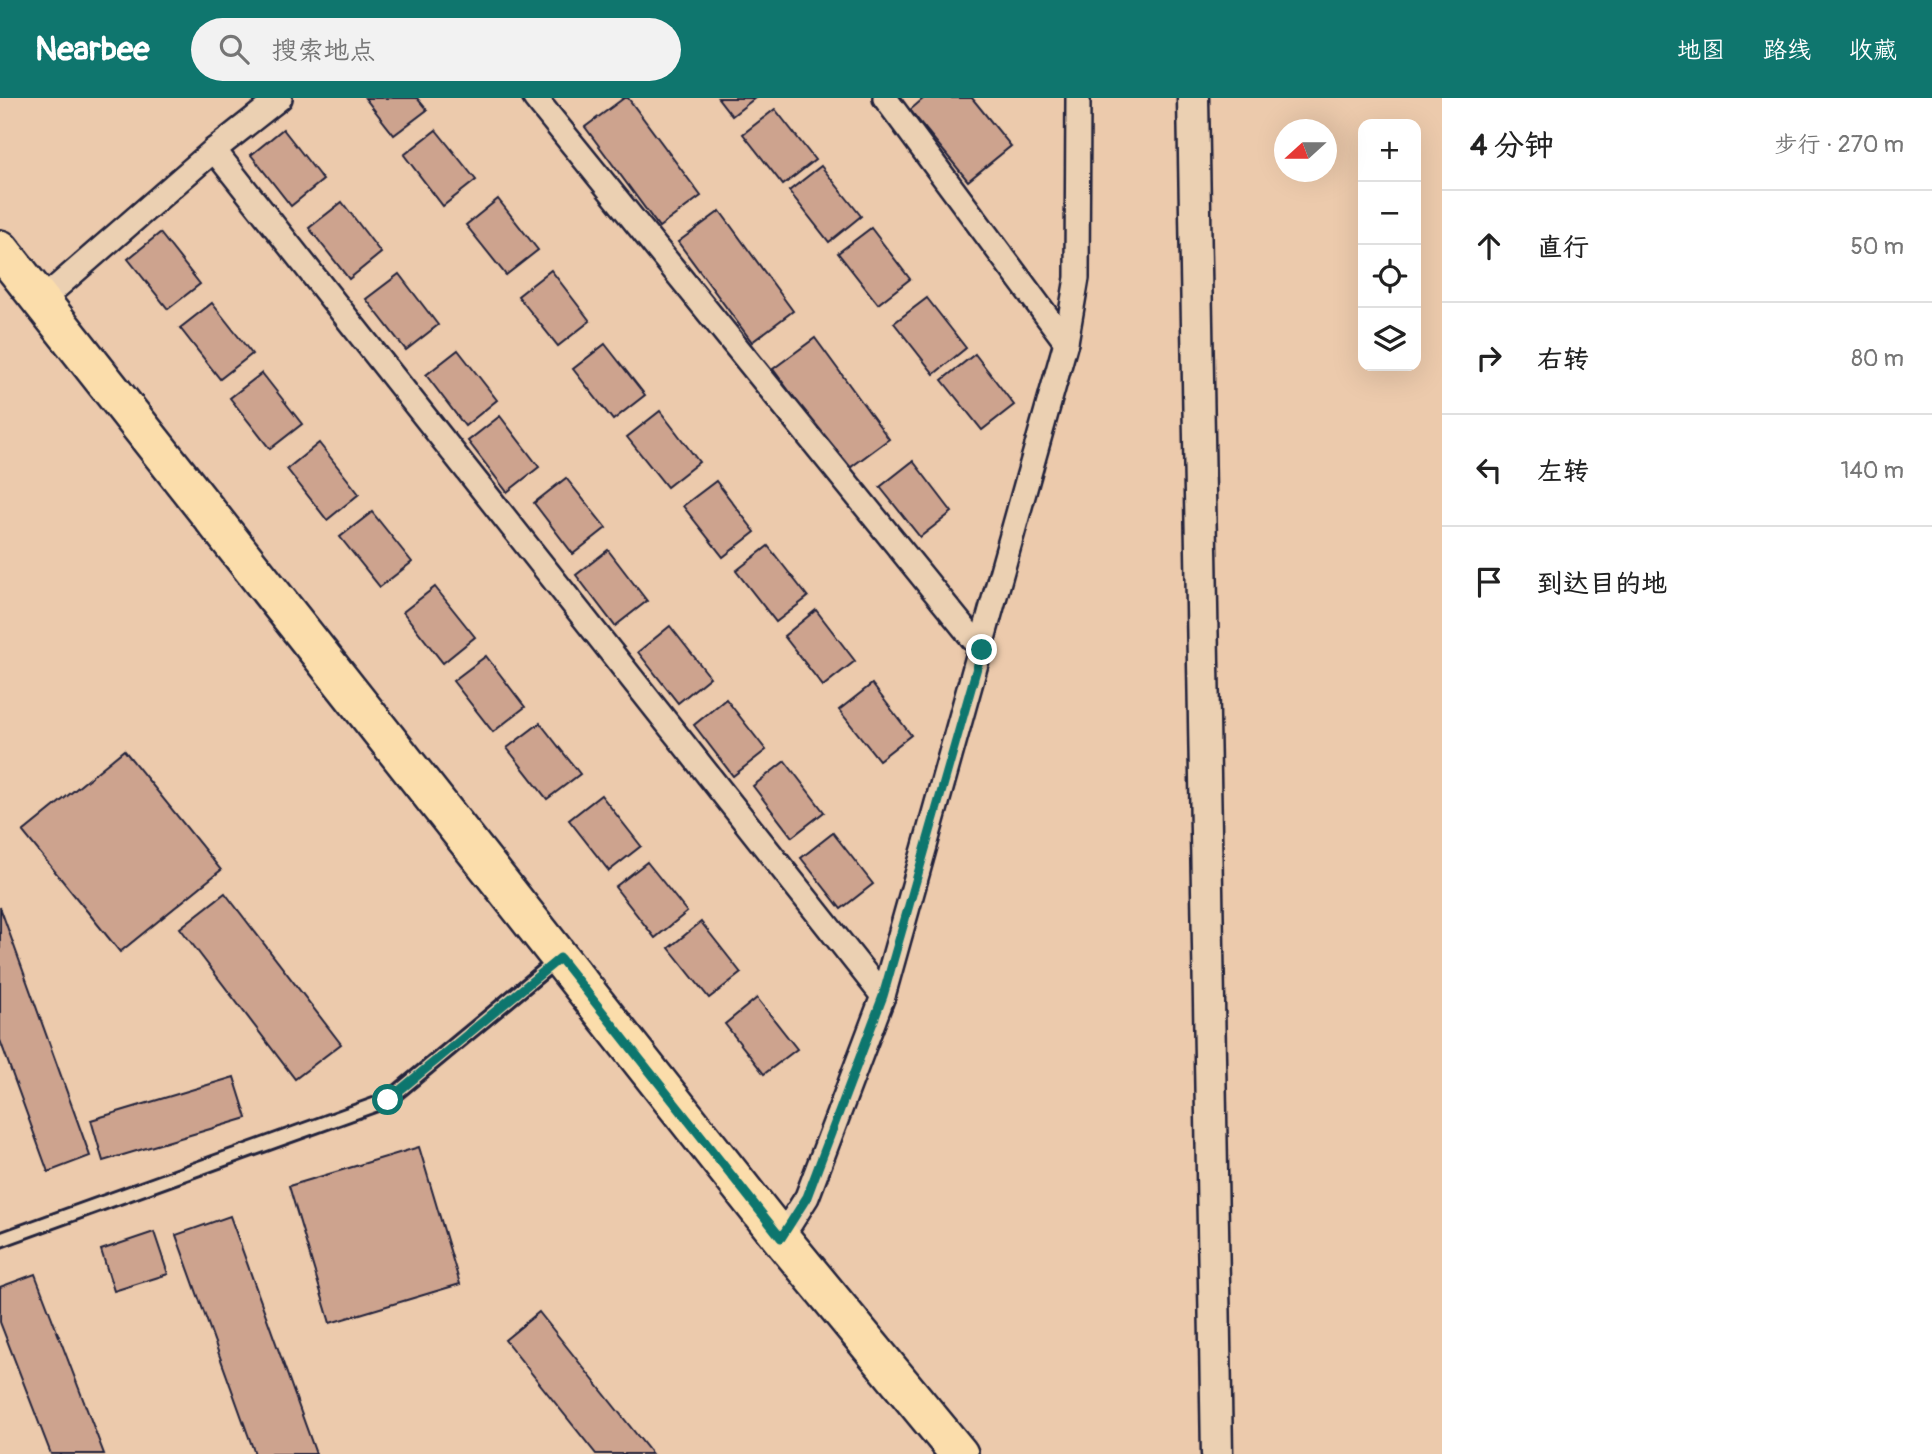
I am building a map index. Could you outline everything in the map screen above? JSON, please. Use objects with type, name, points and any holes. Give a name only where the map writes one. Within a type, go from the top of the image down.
[{"type":"main road","points":[[0,249],[781,1238],[959,1454]]},
{"type":"street","points":[[42,300],[214,150],[280,98]]},
{"type":"street","points":[[535,98],[982,650]]},
{"type":"street","points":[[885,98],[1066,342]]},
{"type":"street","points":[[781,1238],[807,1197],[883,996],[982,650],[1066,342],[1077,278],[1078,98]]},
{"type":"street","points":[[1192,98],[1217,1454]]},
{"type":"street","points":[[214,150],[883,996]]},
{"type":"lane","points":[[0,1240],[388,1100],[560,958]]},
{"type":"building","points":[[365,98],[417,98],[427,110],[394,135]]},
{"type":"building","points":[[624,98],[628,98],[701,196],[659,227],[585,127]]},
{"type":"building","points":[[718,98],[755,98],[732,116]]},
{"type":"building","points":[[924,98],[972,98],[1011,146],[968,181],[910,110]]},
{"type":"building","points":[[775,109],[815,160],[783,185],[743,134]]},
{"type":"building","points":[[283,129],[323,180],[291,206],[251,155]]},
{"type":"building","points":[[436,130],[476,180],[443,206],[404,155]]},
{"type":"building","points":[[821,166],[861,216],[829,242],[789,191]]},
{"type":"building","points":[[498,199],[538,250],[506,275],[466,225]]},
{"type":"building","points":[[342,202],[381,253],[349,279],[309,228]]},
{"type":"building","points":[[720,211],[793,311],[752,342],[678,242]]},
{"type":"building","points":[[871,228],[910,279],[878,304],[838,253]]},
{"type":"building","points":[[160,233],[200,284],[168,309],[128,259]]},
{"type":"building","points":[[551,270],[590,321],[558,346],[518,296]]},
{"type":"building","points":[[399,274],[438,325],[406,350],[366,299]]},
{"type":"building","points":[[927,298],[966,348],[934,374],[894,323]]},
{"type":"building","points":[[212,303],[252,354],[220,379],[180,328]]},
{"type":"building","points":[[815,338],[889,439],[847,470],[773,369]]},
{"type":"building","points":[[605,344],[645,395],[613,420],[573,369]]},
{"type":"building","points":[[458,350],[497,400],[465,426],[426,375]]},
{"type":"building","points":[[975,354],[1014,405],[982,430],[942,380]]},
{"type":"building","points":[[262,373],[302,424],[270,449],[230,398]]},
{"type":"building","points":[[660,411],[699,462],[667,487],[627,437]]},
{"type":"building","points":[[500,416],[539,467],[507,492],[468,441]]},
{"type":"building","points":[[319,443],[359,494],[327,520],[287,469]]},
{"type":"building","points":[[913,461],[952,512],[920,537],[880,487]]},
{"type":"building","points":[[566,478],[606,528],[573,554],[534,503]]},
{"type":"building","points":[[716,481],[755,532],[723,557],[683,506]]},
{"type":"building","points":[[372,512],[412,562],[380,587],[340,537]]},
{"type":"building","points":[[768,546],[808,597],[776,622],[736,571]]},
{"type":"building","points":[[608,550],[647,601],[615,626],[576,575]]},
{"type":"building","points":[[435,587],[475,637],[443,663],[403,612]]},
{"type":"building","points":[[816,610],[855,661],[823,686],[784,636]]},
{"type":"building","points":[[670,626],[710,677],[678,703],[638,652]]},
{"type":"building","points":[[486,656],[525,707],[493,732],[453,681]]},
{"type":"building","points":[[872,684],[911,735],[879,760],[839,710]]},
{"type":"building","points":[[726,699],[766,750],[733,776],[694,725]]},
{"type":"building","points":[[540,723],[580,774],[547,799],[507,748]]},
{"type":"building","points":[[124,750],[221,870],[120,952],[23,832]]},
{"type":"building","points":[[785,761],[824,812],[792,837],[753,786]]},
{"type":"building","points":[[601,795],[641,846],[609,871],[569,820]]},
{"type":"building","points":[[833,833],[873,884],[841,909],[801,858]]},
{"type":"building","points":[[647,862],[687,912],[655,938],[615,887]]},
{"type":"building","points":[[225,893],[341,1044],[295,1079],[180,928]]},
{"type":"building","points":[[0,907],[90,1156],[48,1172],[0,1040]]},
{"type":"building","points":[[701,922],[741,973],[709,998],[669,948]]},
{"type":"building","points":[[757,998],[797,1049],[764,1074],[725,1024]]},
{"type":"building","points":[[234,1077],[247,1118],[103,1161],[91,1120]]},
{"type":"building","points":[[419,1147],[460,1284],[330,1323],[289,1186]]},
{"type":"building","points":[[230,1216],[316,1454],[255,1454],[176,1235]]},
{"type":"building","points":[[154,1232],[168,1274],[114,1291],[101,1250]]},
{"type":"building","points":[[35,1274],[104,1454],[51,1454],[0,1322],[0,1287]]},
{"type":"building","points":[[539,1312],[652,1454],[596,1454],[505,1340]]},
{"type":"route","points":[[388,1100],[560,958],[781,1238],[807,1197],[883,996],[982,650]]}]
